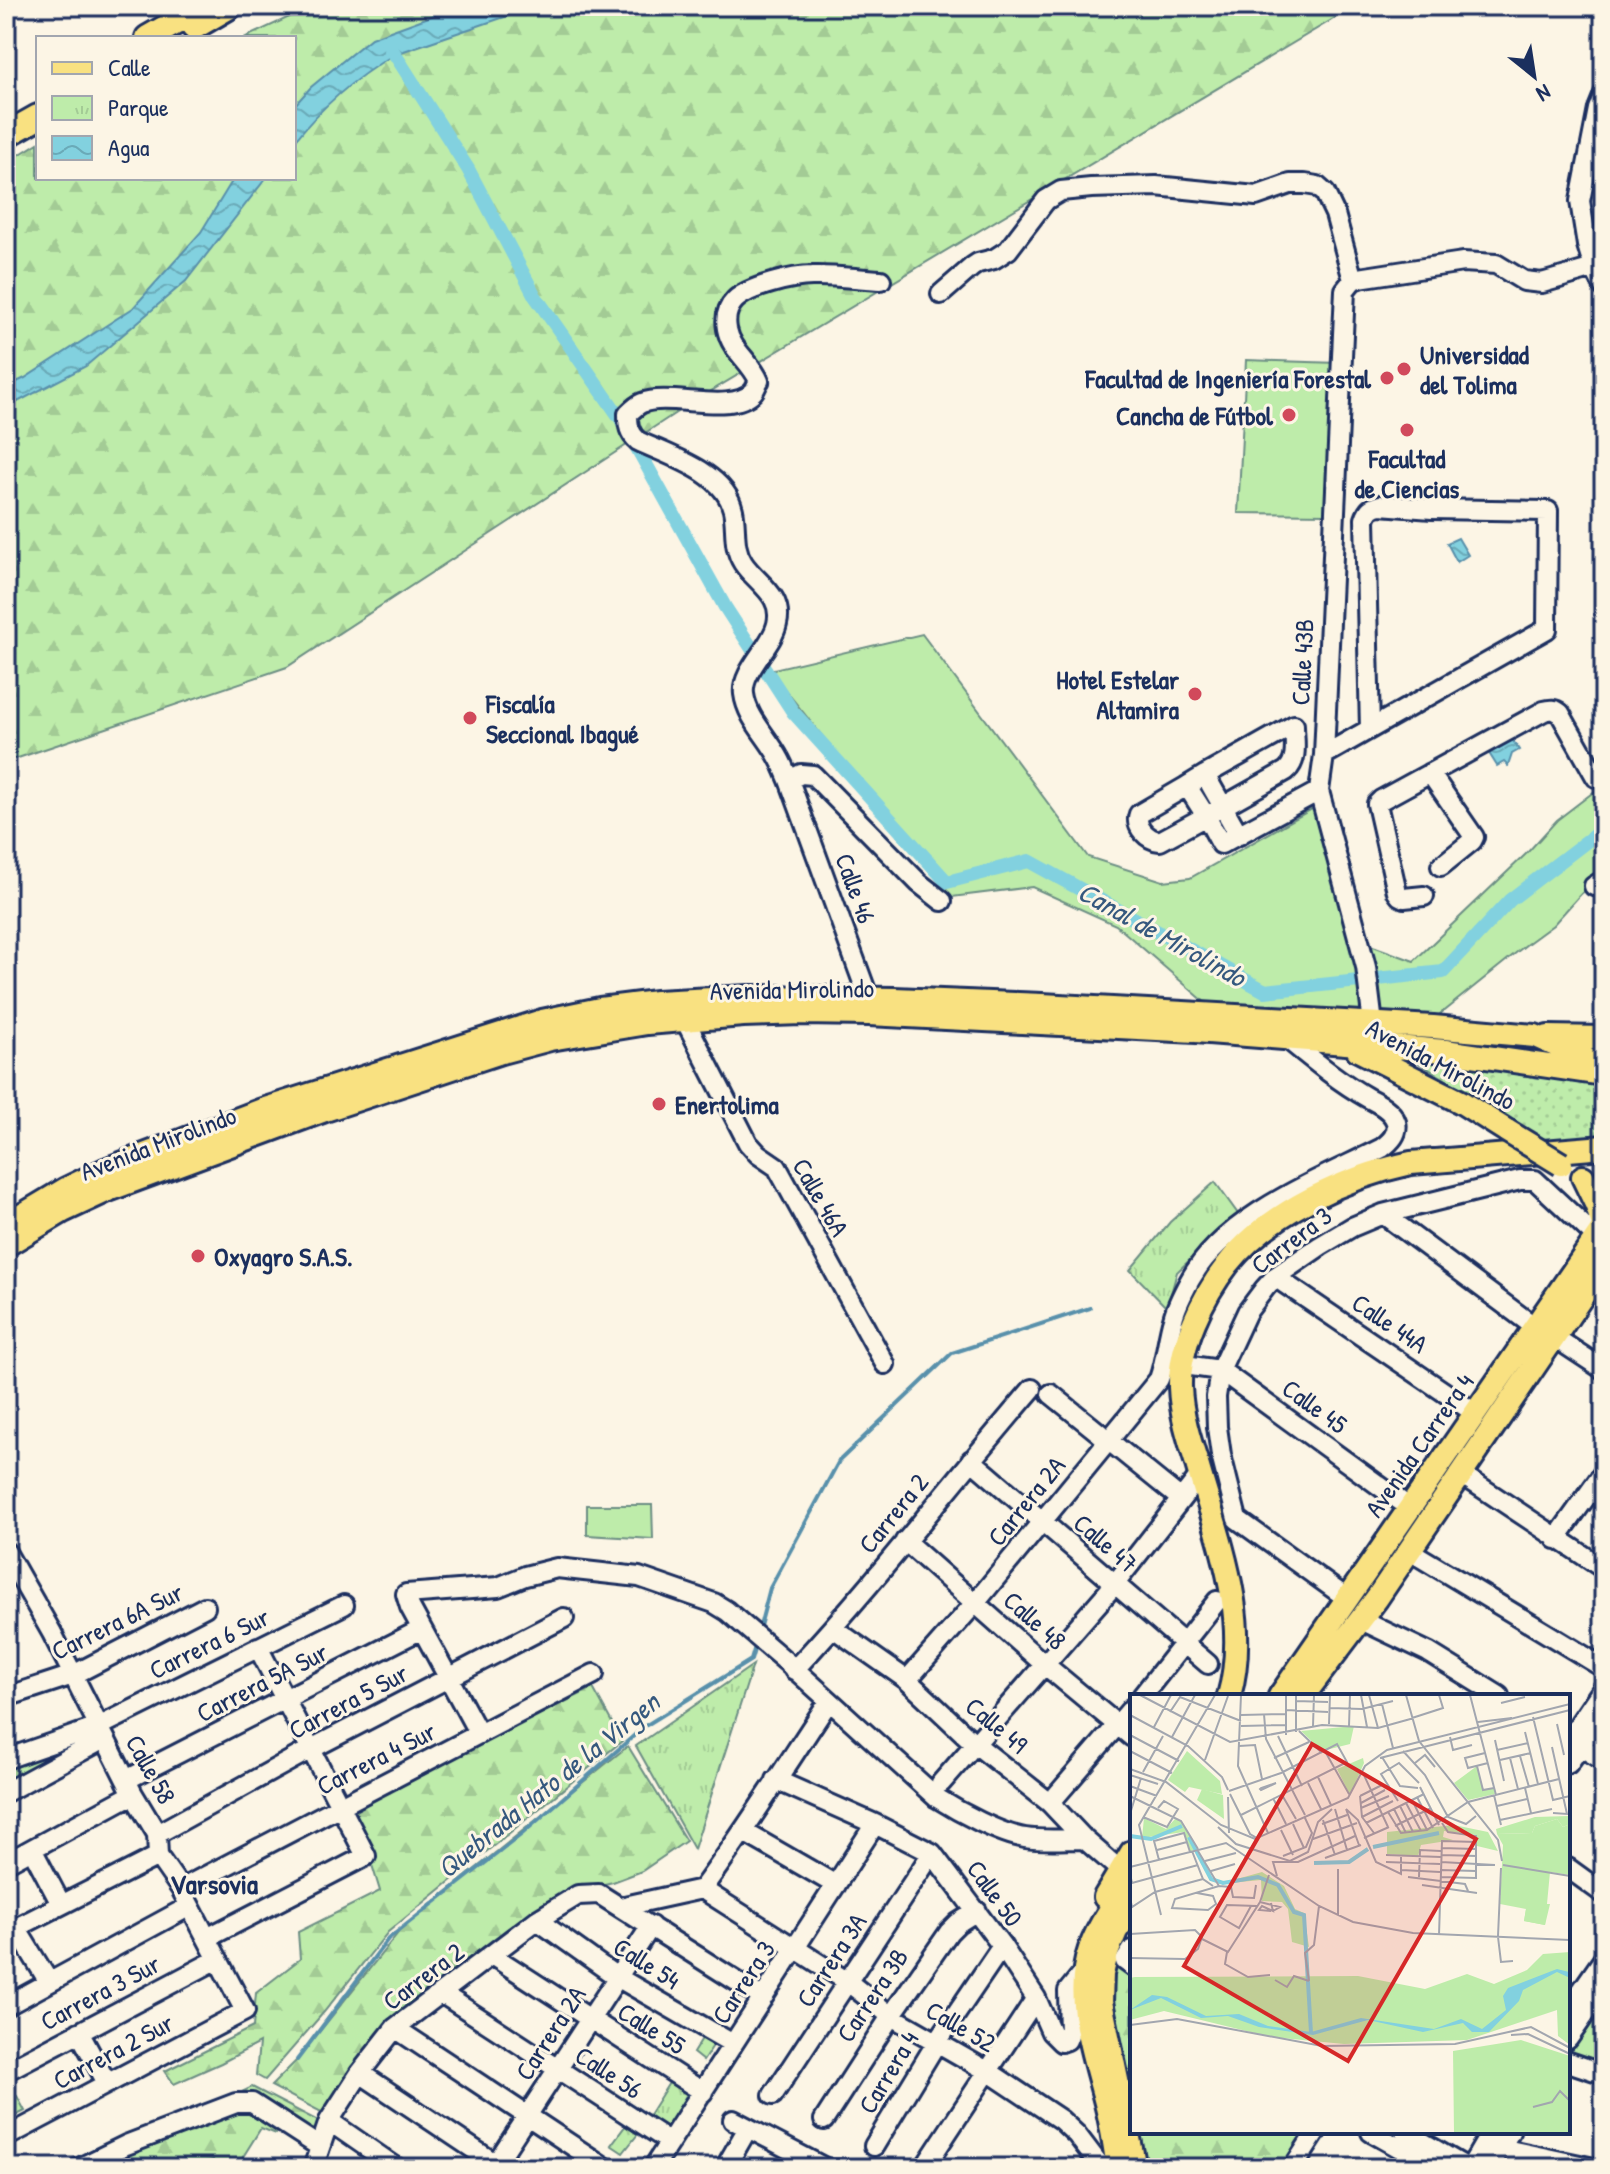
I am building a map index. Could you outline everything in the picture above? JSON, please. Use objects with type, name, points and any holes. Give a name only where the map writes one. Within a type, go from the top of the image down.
[{"type":"highway","points":[[152,36],[204,6]]},
{"type":"highway","points":[[178,36],[230,6]]},
{"type":"highway","points":[[6,119],[36,102]]},
{"type":"highway","points":[[6,135],[36,118]]},
{"type":"main road","name":"Avenida Mirolindo","points":[[6,1225],[66,1189],[161,1147],[275,1105],[542,1021],[656,1002],[749,997],[1347,1044],[1461,1102],[1561,1164],[1593,1178]]},
{"type":"main road","name":"Avenida Mirolindo","points":[[6,1245],[63,1211],[108,1190],[325,1110],[550,1039],[647,1023],[950,1002],[1042,1005],[1535,1036],[1594,1062]]},
{"type":"main road","points":[[1535,1036],[1604,1038]]},
{"type":"main road","points":[[1347,1044],[1445,1051],[1604,1074]]},
{"type":"main road","points":[[1229,1694],[1236,1624],[1228,1577],[1186,1429],[1174,1363],[1212,1285],[1238,1251],[1274,1220],[1350,1182],[1387,1168],[1411,1163],[1604,1147]]},
{"type":"main road","points":[[1593,1178],[1601,1230]]},
{"type":"main road","name":"Avenida Carrera 4","points":[[1305,1694],[1361,1620],[1461,1474],[1601,1230]]},
{"type":"main road","name":"Avenida Carrera 4","points":[[1281,1694],[1475,1413],[1604,1264]]},
{"type":"main road","points":[[1118,2168],[1084,2008],[1085,1970],[1097,1933],[1129,1874]]},
{"type":"main road","points":[[1130,1911],[1116,1931],[1107,1953],[1102,1974],[1101,2002],[1135,2168]]},
{"type":"street","points":[[1604,94],[1598,109],[1580,201],[1584,232],[1594,268],[1604,287]]},
{"type":"street","name":"Calle 43B","points":[[941,294],[978,263],[994,259],[1008,250],[1046,200],[1061,191],[1156,186],[1256,196],[1290,184],[1305,184],[1317,186],[1325,193],[1335,214],[1348,288],[1324,755],[1319,791],[1366,967],[1373,1024]]},
{"type":"street","points":[[1348,288],[1454,262],[1496,264],[1533,283],[1550,282],[1594,268]]},
{"type":"street","name":"Calle 46","points":[[869,1007],[789,780],[779,757],[746,707],[743,689],[777,623],[777,604],[743,563],[735,543],[733,509],[725,490],[708,475],[638,441],[628,426],[628,414],[640,403],[656,400],[706,403],[739,400],[754,392],[759,381],[754,370],[734,349],[725,316],[735,300],[761,286],[811,275],[881,280]]},
{"type":"street","points":[[1324,755],[1547,629],[1548,511],[1380,505],[1368,510],[1365,519],[1370,729]]},
{"type":"street","points":[[1424,896],[1400,896],[1377,804],[1381,800],[1551,709],[1560,713],[1600,776]]},
{"type":"street","points":[[1294,725],[1291,768],[1160,841],[1151,839],[1138,825],[1139,814],[1205,775],[1294,725]]},
{"type":"street","points":[[1430,773],[1474,837],[1441,866]]},
{"type":"street","points":[[789,780],[801,774],[813,775],[919,883],[942,901]]},
{"type":"street","points":[[1205,775],[1221,844],[1319,791]]},
{"type":"street","points":[[1187,786],[1239,835]]},
{"type":"street","name":"Calle 46A","points":[[685,1020],[748,1143],[777,1167],[885,1364]]},
{"type":"street","points":[[1174,1363],[1173,1317],[1191,1278],[1214,1249],[1245,1221],[1281,1198],[1382,1148],[1396,1132],[1396,1123],[1382,1106],[1338,1080],[1286,1038]]},
{"type":"street","name":"Carrera 3","points":[[1348,1599],[1237,1519],[1221,1455],[1216,1397],[1220,1370],[1247,1312],[1275,1277],[1352,1227],[1383,1214],[1520,1180],[1535,1180],[1601,1230]]},
{"type":"street","points":[[1383,1214],[1545,1332],[1604,1370]]},
{"type":"street","name":"Calle 44A","points":[[1275,1277],[1475,1413]]},
{"type":"street","name":"Calle 45","points":[[1174,1363],[1220,1370],[1410,1508]]},
{"type":"street","name":"Carrera 2A","points":[[907,1680],[976,1602],[1174,1363]]},
{"type":"street","name":"Carrera 2","points":[[788,1664],[833,1628],[1032,1389]]},
{"type":"street","points":[[1051,1394],[1181,1499]]},
{"type":"street","name":"Calle 47","points":[[971,1460],[1208,1664]]},
{"type":"street","points":[[1556,1539],[1604,1472]]},
{"type":"street","points":[[1461,1474],[1604,1569]]},
{"type":"street","points":[[941,1783],[1114,1585],[1200,1475]]},
{"type":"street","name":"Calle 48","points":[[905,1541],[1125,1731]]},
{"type":"street","points":[[1410,1551],[1604,1668]]},
{"type":"street","name":"Calle 58","points":[[6,1552],[52,1633],[129,1787],[157,1834],[158,1856]]},
{"type":"street","points":[[479,1734],[410,1607],[406,1594],[498,1587],[557,1568],[639,1577],[720,1607],[950,1807],[1024,1838],[1084,1839]]},
{"type":"street","points":[[1144,1694],[1217,1601]]},
{"type":"street","name":"Carrera 6 Sur","points":[[6,1792],[101,1733],[258,1647],[344,1605]]},
{"type":"street","name":"Carrera 6A Sur","points":[[6,1697],[73,1675],[205,1607]]},
{"type":"street","name":"Carrera 5 Sur","points":[[157,1834],[311,1749],[564,1618]]},
{"type":"street","points":[[1361,1620],[1428,1652],[1496,1694]]},
{"type":"street","name":"Calle 49","points":[[833,1628],[907,1680],[974,1743],[1050,1803],[1084,1839],[1129,1874]]},
{"type":"street","name":"Carrera 5A Sur","points":[[6,1863],[129,1787],[285,1699],[422,1629]]},
{"type":"street","points":[[207,1938],[366,1856],[258,1647]]},
{"type":"street","name":"Carrera 4 Sur","points":[[181,1889],[594,1674]]},
{"type":"street","points":[[1570,1760],[1604,1687]]},
{"type":"street","points":[[620,1907],[702,1889],[744,1832],[829,1701]]},
{"type":"street","points":[[1580,1737],[1604,1712]]},
{"type":"street","points":[[1050,1803],[1125,1731]]},
{"type":"street","points":[[6,1759],[101,1733]]},
{"type":"street","points":[[1580,1737],[1604,1761]]},
{"type":"street","name":"Calle 50","points":[[776,1780],[932,1853],[1002,1946],[1036,1998],[1056,2039],[1061,2042],[1067,2040],[1069,2035],[1068,1991],[1085,1970]]},
{"type":"street","name":"Carrera 3","points":[[653,2168],[875,1824]]},
{"type":"street","points":[[744,1832],[836,1885]]},
{"type":"street","points":[[32,1849],[61,1904]]},
{"type":"street","name":"Carrera 3A","points":[[773,2095],[932,1853]]},
{"type":"street","points":[[49,1982],[11,1930],[158,1856],[181,1889],[218,1959]]},
{"type":"street","points":[[1570,1869],[1604,1894]]},
{"type":"street","name":"Calle 52","points":[[702,1889],[796,1947],[891,2016],[989,2072],[1061,2120],[1083,2141],[1102,2168]]},
{"type":"street","name":"Carrera 2","points":[[313,2168],[329,2121],[360,2073],[395,2028],[537,1920],[578,1895],[599,1894],[763,1998]]},
{"type":"street","points":[[6,2006],[190,1906]]},
{"type":"street","name":"Carrera 3B","points":[[824,2120],[949,1932],[977,1911]]},
{"type":"street","name":"Calle 54","points":[[537,1920],[617,1977],[733,2044]]},
{"type":"street","name":"Carrera 2A","points":[[497,2167],[526,2117],[651,1926]]},
{"type":"street","name":"Carrera 4","points":[[874,2146],[937,2042],[1002,1946]]},
{"type":"street","name":"Calle 55","points":[[493,1956],[703,2092]]},
{"type":"street","points":[[1570,2003],[1604,1958]]},
{"type":"street","name":"Carrera 2 Sur","points":[[6,2137],[245,2011],[218,1959]]},
{"type":"street","name":"Carrera 3 Sur","points":[[6,2071],[218,1959]]},
{"type":"street","points":[[1570,2036],[1604,1987]]},
{"type":"street","name":"Calle 56","points":[[441,1993],[670,2142]]},
{"type":"street","points":[[924,2168],[1036,1998]]},
{"type":"street","points":[[395,2028],[606,2168]]},
{"type":"street","points":[[79,2032],[107,2083]]},
{"type":"street","points":[[1570,2063],[1604,2074]]},
{"type":"street","points":[[360,2073],[497,2167]]},
{"type":"street","points":[[79,2168],[126,2145],[236,2103],[252,2103],[320,2147]]},
{"type":"street","points":[[329,2121],[397,2168]]},
{"type":"street","points":[[725,2168],[741,2124],[822,2167]]},
{"type":"street","points":[[1293,2168],[1315,2134]]},
{"type":"street","points":[[1375,2134],[1435,2168]]},
{"type":"street","points":[[1408,2134],[1468,2168],[1500,2137]]},
{"type":"street","points":[[1489,2168],[1500,2137]]},
{"type":"street","points":[[1500,2137],[1594,2168]]},
{"type":"green space","points":[[313,6],[1355,6],[691,403],[287,667],[6,762],[6,163],[36,144],[36,180],[296,180],[296,36],[248,36]]},
{"type":"green space","name":"Cancha de Fútbol","points":[[1246,360],[1338,363],[1328,514],[1238,513]]},
{"type":"green space","points":[[922,634],[1088,857],[1163,881],[1190,878],[1314,808],[1362,942],[1414,961],[1527,853],[1557,820],[1604,784],[1604,873],[1553,925],[1435,1018],[1213,1009],[1116,925],[1032,887],[952,897],[769,670]]},
{"type":"green space","points":[[1404,1054],[1604,1079],[1604,1137],[1547,1141]]},
{"type":"green space","points":[[1215,1182],[1238,1214],[1177,1272],[1167,1308],[1130,1270],[1170,1222]]},
{"type":"green space","points":[[587,1505],[652,1505],[653,1539],[587,1535]]},
{"type":"green space","points":[[753,1665],[694,1849],[636,1746]]},
{"type":"green space","points":[[593,1688],[622,1741],[388,1932],[265,2080],[256,2075],[259,2043],[174,2084],[165,2071],[253,2027],[256,1993],[300,1959],[298,1932],[380,1891],[354,1806]]},
{"type":"green space","points":[[63,1745],[65,1750],[6,1783],[6,1764]]},
{"type":"green space","points":[[628,1746],[686,1841],[642,1871],[574,1891],[398,2020],[327,2115],[271,2086],[297,2060],[402,1928]]},
{"type":"green space","points":[[1115,1960],[1130,1970],[1130,2087],[1111,2009],[1111,1975]]},
{"type":"green space","points":[[1604,1987],[1604,2030],[1600,2037],[1604,2040],[1604,2074],[1570,2063],[1570,2036]]},
{"type":"green space","points":[[706,2032],[718,2038],[703,2061],[693,2053]]},
{"type":"green space","points":[[672,2078],[690,2089],[665,2131],[645,2121]]},
{"type":"green space","points":[[252,2087],[322,2123],[317,2139],[281,2120],[276,2134],[261,2128],[236,2168],[214,2168],[213,2160],[182,2168],[82,2168]]},
{"type":"green space","points":[[17,2096],[25,2111],[7,2120],[6,2101]]},
{"type":"green space","points":[[626,2125],[638,2134],[623,2153],[611,2145]]},
{"type":"green space","points":[[1140,2134],[1308,2134],[1283,2168],[1148,2168]]},
{"type":"water","points":[[459,6],[537,6],[395,54],[340,94],[296,140],[296,104],[311,87],[371,38]]},
{"type":"water","points":[[233,180],[264,180],[186,281],[86,366],[6,408],[6,387],[133,308],[201,232]]},
{"type":"water","points":[[1458,538],[1468,555],[1457,562],[1447,543]]},
{"type":"water","points":[[1510,736],[1519,750],[1512,754],[1508,766],[1504,762],[1497,766],[1487,750]]},
{"type":"waterway","name":"Canal de Mirolindo","points":[[387,42],[468,169],[535,296],[621,419],[725,607],[793,712],[947,882],[1029,861],[1265,991],[1443,972],[1510,900],[1604,828]]},
{"type":"waterway","name":"Quebrada Hato de la Virgen","points":[[759,1630],[770,1588],[839,1461],[952,1353],[1090,1308]]},
{"type":"waterway","name":"Quebrada Hato de la Virgen","points":[[297,2060],[388,1939],[522,1834],[645,1726],[751,1660],[756,1643]]},
{"type":"place","name":"Universidad del Tolima","points":[[1404,369]]},
{"type":"place","name":"Facultad de Ingeniería Forestal","points":[[1387,378]]},
{"type":"place","name":"Cancha de Fútbol","points":[[1289,415]]},
{"type":"place","name":"Facultad de Ciencias","points":[[1407,430]]},
{"type":"place","name":"Hotel Estelar Altamira","points":[[1195,694]]},
{"type":"place","name":"Fiscalía Seccional Ibagué","points":[[470,718]]},
{"type":"place","name":"Enertolima","points":[[659,1104]]},
{"type":"place","name":"Oxyagro S.A.S.","points":[[198,1256]]},
{"type":"district","name":"Varsovia","points":[[214,1884]]}]
